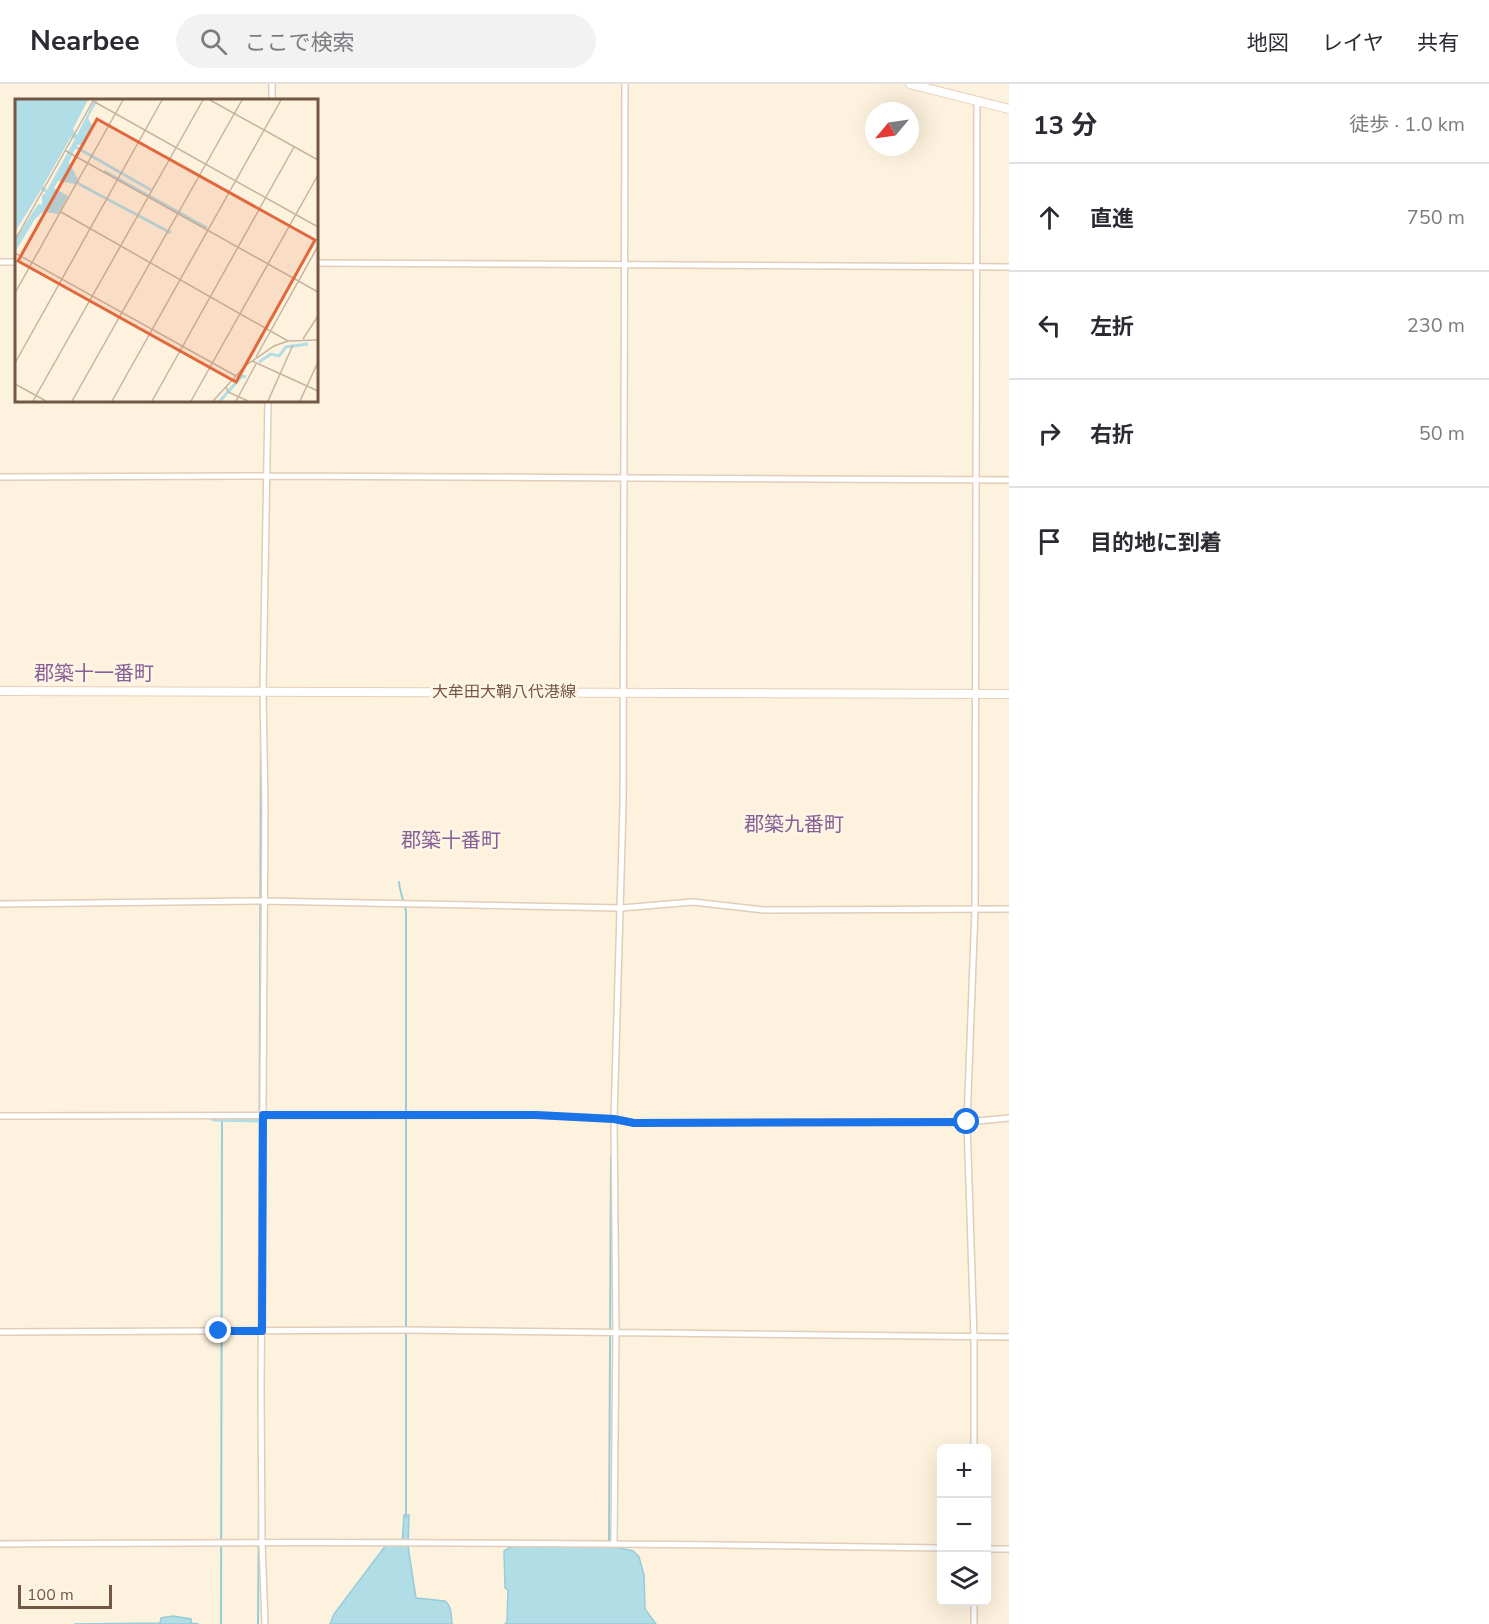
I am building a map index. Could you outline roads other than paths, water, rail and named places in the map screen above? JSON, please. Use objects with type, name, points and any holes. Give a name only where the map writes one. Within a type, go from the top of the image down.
[{"type":"main road","points":[[910,84],[1009,109]]},
{"type":"main road","name":"大牟田大鞘八代港線","points":[[0,692],[1009,694]]},
{"type":"street","points":[[610,1543],[614,1119],[623,806],[625,84]]},
{"type":"street","points":[[974,1444],[974,1338],[967,1122],[975,909],[977,100]]},
{"type":"street","points":[[318,262],[1009,267]]},
{"type":"street","points":[[265,1624],[258,1542],[260,1115],[266,808],[263,691],[268,402]]},
{"type":"street","points":[[0,477],[1009,480]]},
{"type":"street","points":[[0,904],[263,901],[621,908],[693,902],[764,910],[1009,909]]},
{"type":"street","points":[[0,1116],[536,1115],[614,1119],[634,1123],[967,1122],[1009,1118]]},
{"type":"street","points":[[0,1332],[406,1330],[1009,1337]]},
{"type":"street","points":[[0,1544],[410,1542],[937,1548]]},
{"type":"street","points":[[991,1549],[1009,1549]]},
{"type":"street","points":[[974,1606],[974,1624]]},
{"type":"water","points":[[404,1515],[409,1515],[408,1546],[416,1598],[445,1601],[450,1608],[452,1624],[330,1624],[334,1614],[386,1545],[402,1545]]},
{"type":"water","points":[[512,1546],[609,1546],[633,1551],[639,1557],[644,1575],[645,1609],[656,1624],[505,1624],[507,1622],[508,1590],[505,1588],[504,1551]]},
{"type":"water","points":[[173,1616],[191,1619],[191,1623],[199,1624],[74,1624],[160,1623],[161,1618]]},
{"type":"waterway","points":[[259,1249],[261,720]]},
{"type":"waterway","points":[[399,882],[406,911],[406,1517]]},
{"type":"waterway","points":[[214,1118],[260,1119]]},
{"type":"waterway","points":[[221,1624],[222,1118]]},
{"type":"waterway","points":[[609,1543],[611,1156]]},
{"type":"waterway","points":[[259,1290],[259,1423]]},
{"type":"waterway","points":[[258,1624],[259,1494]]},
{"type":"district","name":"郡築十一番町","points":[[94,673]]},
{"type":"district","name":"郡築九番町","points":[[794,824]]},
{"type":"district","name":"郡築十番町","points":[[451,840]]}]
